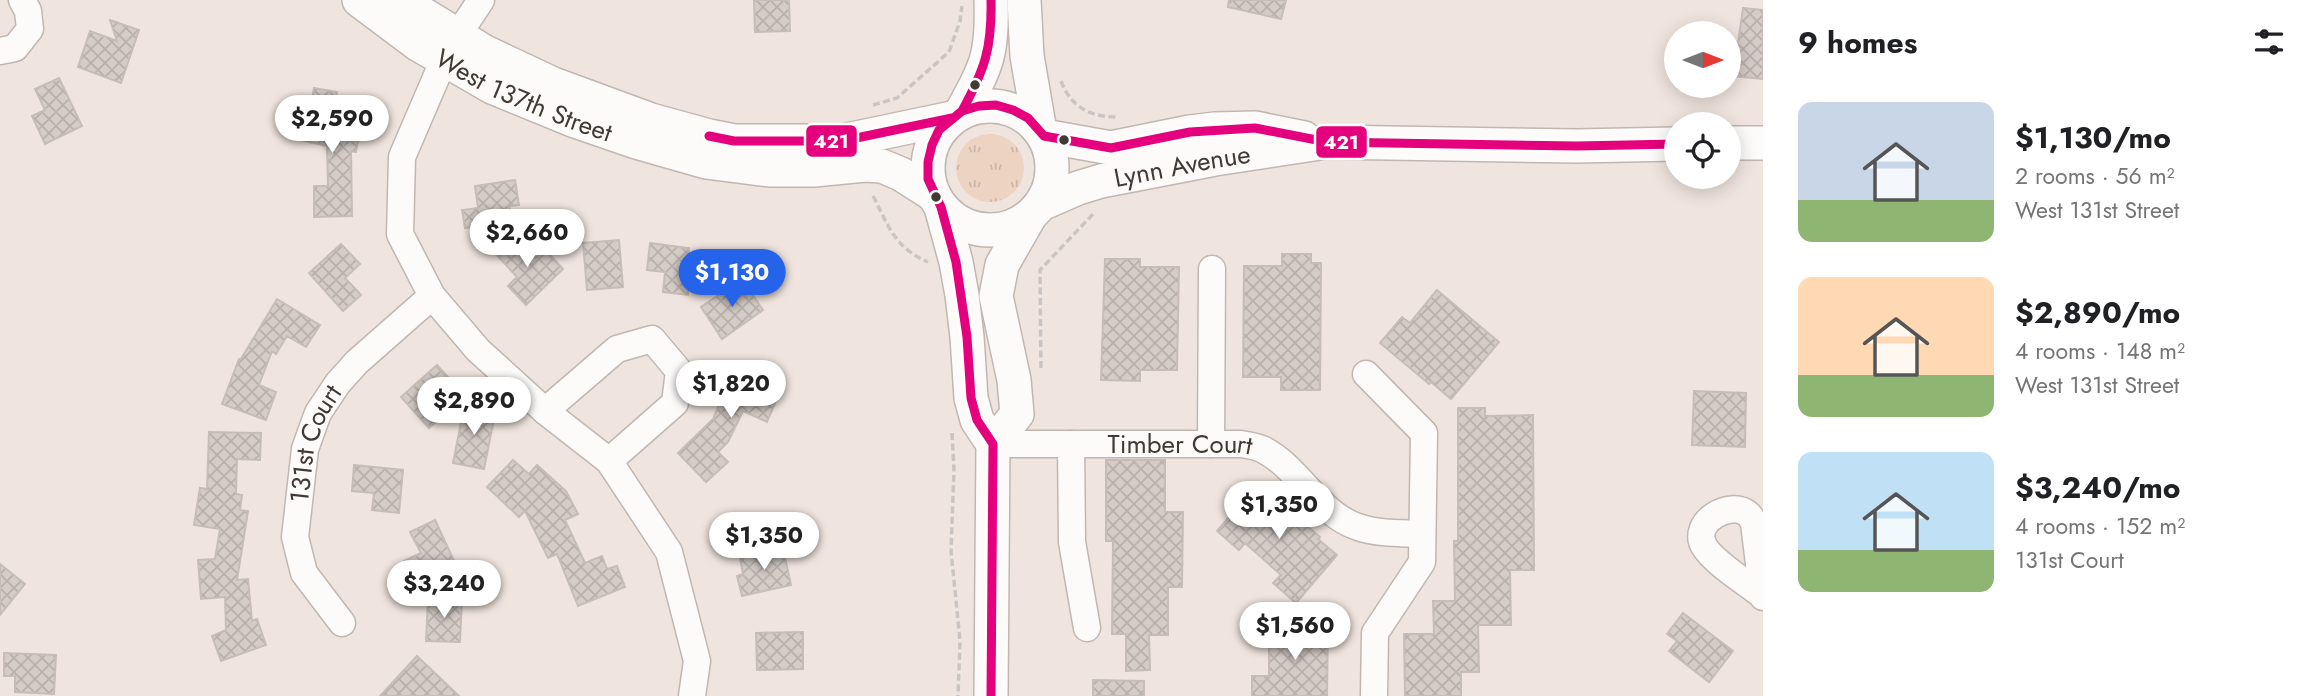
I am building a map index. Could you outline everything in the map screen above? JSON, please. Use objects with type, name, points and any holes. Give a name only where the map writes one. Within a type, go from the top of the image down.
[{"type":"main road","name":"West 137th Street","points":[[359,0],[419,45],[485,52],[553,84],[651,120],[708,149]]},
{"type":"main road","name":"West 137th Street","points":[[400,0],[450,48]]},
{"type":"main road","points":[[990,0],[992,34],[985,68],[957,115],[939,130],[928,162],[928,179],[956,262],[967,337],[971,398],[977,420],[993,444],[991,696]]},
{"type":"main road","points":[[1024,0],[1027,56],[1042,134]]},
{"type":"main road","points":[[708,149],[734,141],[842,141],[957,115],[979,106],[996,105],[1028,118],[1042,134],[1050,150],[1052,178],[1002,265],[996,296],[1014,380],[1017,414],[993,444]]},
{"type":"main road","name":"Lynn Avenue","points":[[1042,134],[1111,148],[1190,132],[1255,128],[1327,142]]},
{"type":"main road","name":"Lynn Avenue","points":[[1035,210],[1078,188],[1101,181],[1214,159],[1327,142],[1577,146],[1664,144]]},
{"type":"main road","points":[[1741,143],[1763,143]]},
{"type":"main road","points":[[708,149],[769,170],[883,166],[901,174],[937,201],[953,219],[984,230],[1000,230],[1016,225],[1035,210]]},
{"type":"street","points":[[0,51],[15,48],[30,29],[29,11],[22,0]]},
{"type":"street","points":[[481,0],[450,48],[402,156],[400,234],[432,296],[478,350],[545,411],[609,461],[669,552],[696,661],[692,696]]},
{"type":"street","points":[[1211,444],[1212,269]]},
{"type":"street","name":"131st Court","points":[[342,622],[304,573],[295,537],[305,449],[318,413],[338,383],[357,362],[432,296]]},
{"type":"street","points":[[545,411],[617,349],[652,340],[679,371],[675,403],[609,461]]},
{"type":"street","points":[[1366,374],[1424,433],[1422,562],[1375,633],[1374,696]]},
{"type":"street","name":"Timber Court","points":[[993,444],[1241,444],[1260,448],[1274,457],[1335,515],[1357,527],[1382,532],[1422,534]]},
{"type":"street","points":[[1070,444],[1072,542],[1087,628]]},
{"type":"path","points":[[870,105],[897,98],[949,52],[960,20],[962,0]]},
{"type":"path","points":[[1059,79],[1067,96],[1083,109],[1100,117],[1122,117]]},
{"type":"path","points":[[873,196],[902,247],[939,267]]},
{"type":"path","points":[[1041,377],[1040,270],[1080,231],[1094,213],[1102,208]]},
{"type":"path","points":[[952,431],[954,470],[951,551],[960,641],[958,696]]},
{"type":"green space","points":[[990,134],[1003,137],[1014,144],[1021,155],[1024,168],[1021,181],[1014,192],[1003,199],[990,202],[977,199],[966,192],[959,181],[956,168],[959,155],[966,144],[977,137]]},
{"type":"building","points":[[754,0],[789,0],[790,31],[755,32]]},
{"type":"building","points":[[1229,0],[1286,0],[1281,19],[1228,7]]},
{"type":"building","points":[[1743,8],[1763,10],[1763,79],[1741,77]]},
{"type":"building","points":[[110,20],[139,30],[121,83],[78,67],[90,31],[117,41]]},
{"type":"building","points":[[59,78],[82,126],[45,144],[32,116],[45,110],[35,89]]},
{"type":"building","points":[[314,88],[337,92],[332,120],[361,126],[356,152],[351,151],[352,216],[314,217],[314,186],[328,186],[327,146],[304,141]]},
{"type":"building","points":[[515,180],[519,205],[509,206],[512,221],[465,228],[462,210],[478,208],[475,186]]},
{"type":"building","points":[[513,234],[536,258],[545,249],[563,269],[526,305],[508,286],[517,277],[494,252]]},
{"type":"building","points":[[619,240],[623,287],[587,290],[583,243]]},
{"type":"building","points":[[650,243],[689,248],[688,295],[663,292],[665,272],[647,270]]},
{"type":"building","points":[[341,244],[360,264],[345,278],[361,295],[343,311],[309,273]]},
{"type":"building","points":[[1282,254],[1311,254],[1311,263],[1321,263],[1320,390],[1281,390],[1281,377],[1243,377],[1244,266],[1282,266]]},
{"type":"building","points":[[1105,259],[1140,259],[1140,267],[1179,267],[1177,370],[1140,370],[1140,381],[1101,380]]},
{"type":"building","points":[[742,279],[763,310],[722,339],[701,307]]},
{"type":"building","points":[[1437,290],[1499,342],[1451,399],[1380,343],[1402,317],[1410,323]]},
{"type":"building","points":[[277,299],[320,325],[306,347],[287,336],[276,354],[272,351],[259,385],[276,392],[266,420],[222,404],[239,359]]},
{"type":"building","points":[[437,365],[465,396],[429,428],[401,397]]},
{"type":"building","points":[[759,368],[785,380],[767,422],[743,411],[728,442],[718,452],[728,462],[706,482],[678,453],[713,419],[732,375],[752,384]]},
{"type":"building","points":[[1694,391],[1746,393],[1745,447],[1692,445]]},
{"type":"building","points":[[466,397],[479,411],[495,414],[484,469],[453,463]]},
{"type":"building","points":[[1458,408],[1485,408],[1485,416],[1533,415],[1534,570],[1510,570],[1511,625],[1478,625],[1479,672],[1461,672],[1461,696],[1405,696],[1404,634],[1434,634],[1433,601],[1455,601]]},
{"type":"building","points":[[209,432],[261,433],[260,460],[237,459],[236,494],[242,495],[240,510],[248,511],[237,580],[248,579],[252,621],[257,619],[266,645],[221,661],[212,636],[226,630],[225,597],[201,599],[198,560],[215,559],[220,529],[194,525],[200,488],[207,489]]},
{"type":"building","points":[[513,460],[529,474],[537,465],[566,491],[578,514],[565,520],[585,563],[602,556],[607,569],[617,566],[625,587],[578,606],[557,554],[548,558],[525,511],[519,517],[487,487]]},
{"type":"building","points":[[1106,460],[1165,460],[1165,512],[1183,512],[1182,587],[1168,587],[1168,635],[1149,635],[1150,670],[1126,671],[1126,634],[1112,634],[1113,541],[1106,541]]},
{"type":"building","points":[[354,465],[403,470],[399,513],[372,510],[374,493],[352,491]]},
{"type":"building","points":[[1258,483],[1337,555],[1296,603],[1273,583],[1281,575],[1245,543],[1239,550],[1217,531]]},
{"type":"building","points":[[435,520],[457,567],[416,587],[404,561],[421,553],[410,532]]},
{"type":"building","points":[[783,548],[791,585],[742,596],[737,576],[743,574],[740,558]]},
{"type":"building","points":[[0,564],[25,584],[0,615]]},
{"type":"building","points":[[428,599],[462,600],[460,642],[426,641]]},
{"type":"building","points":[[1683,613],[1733,651],[1709,682],[1669,651],[1677,641],[1667,634]]},
{"type":"building","points":[[1269,624],[1328,624],[1327,696],[1252,696],[1252,676],[1269,676]]},
{"type":"building","points":[[803,632],[803,669],[757,670],[756,633]]},
{"type":"building","points":[[4,653],[56,655],[54,694],[15,692],[15,676],[4,676]]},
{"type":"building","points":[[417,656],[459,696],[380,696]]},
{"type":"building","points":[[1093,680],[1144,681],[1144,696],[1093,696]]},
{"type":"transit line","name":"421","points":[[962,111],[986,58],[991,0]]},
{"type":"transit line","name":"421","points":[[991,696],[993,444],[977,420],[971,398],[967,337],[956,262],[941,207],[928,179],[928,162],[939,130],[962,111],[996,105],[1028,118],[1044,136],[1111,148],[1190,132],[1255,128],[1327,142],[1577,146],[1664,144]]},
{"type":"transit line","name":"421","points":[[709,136],[734,141],[842,141],[952,118]]}]
